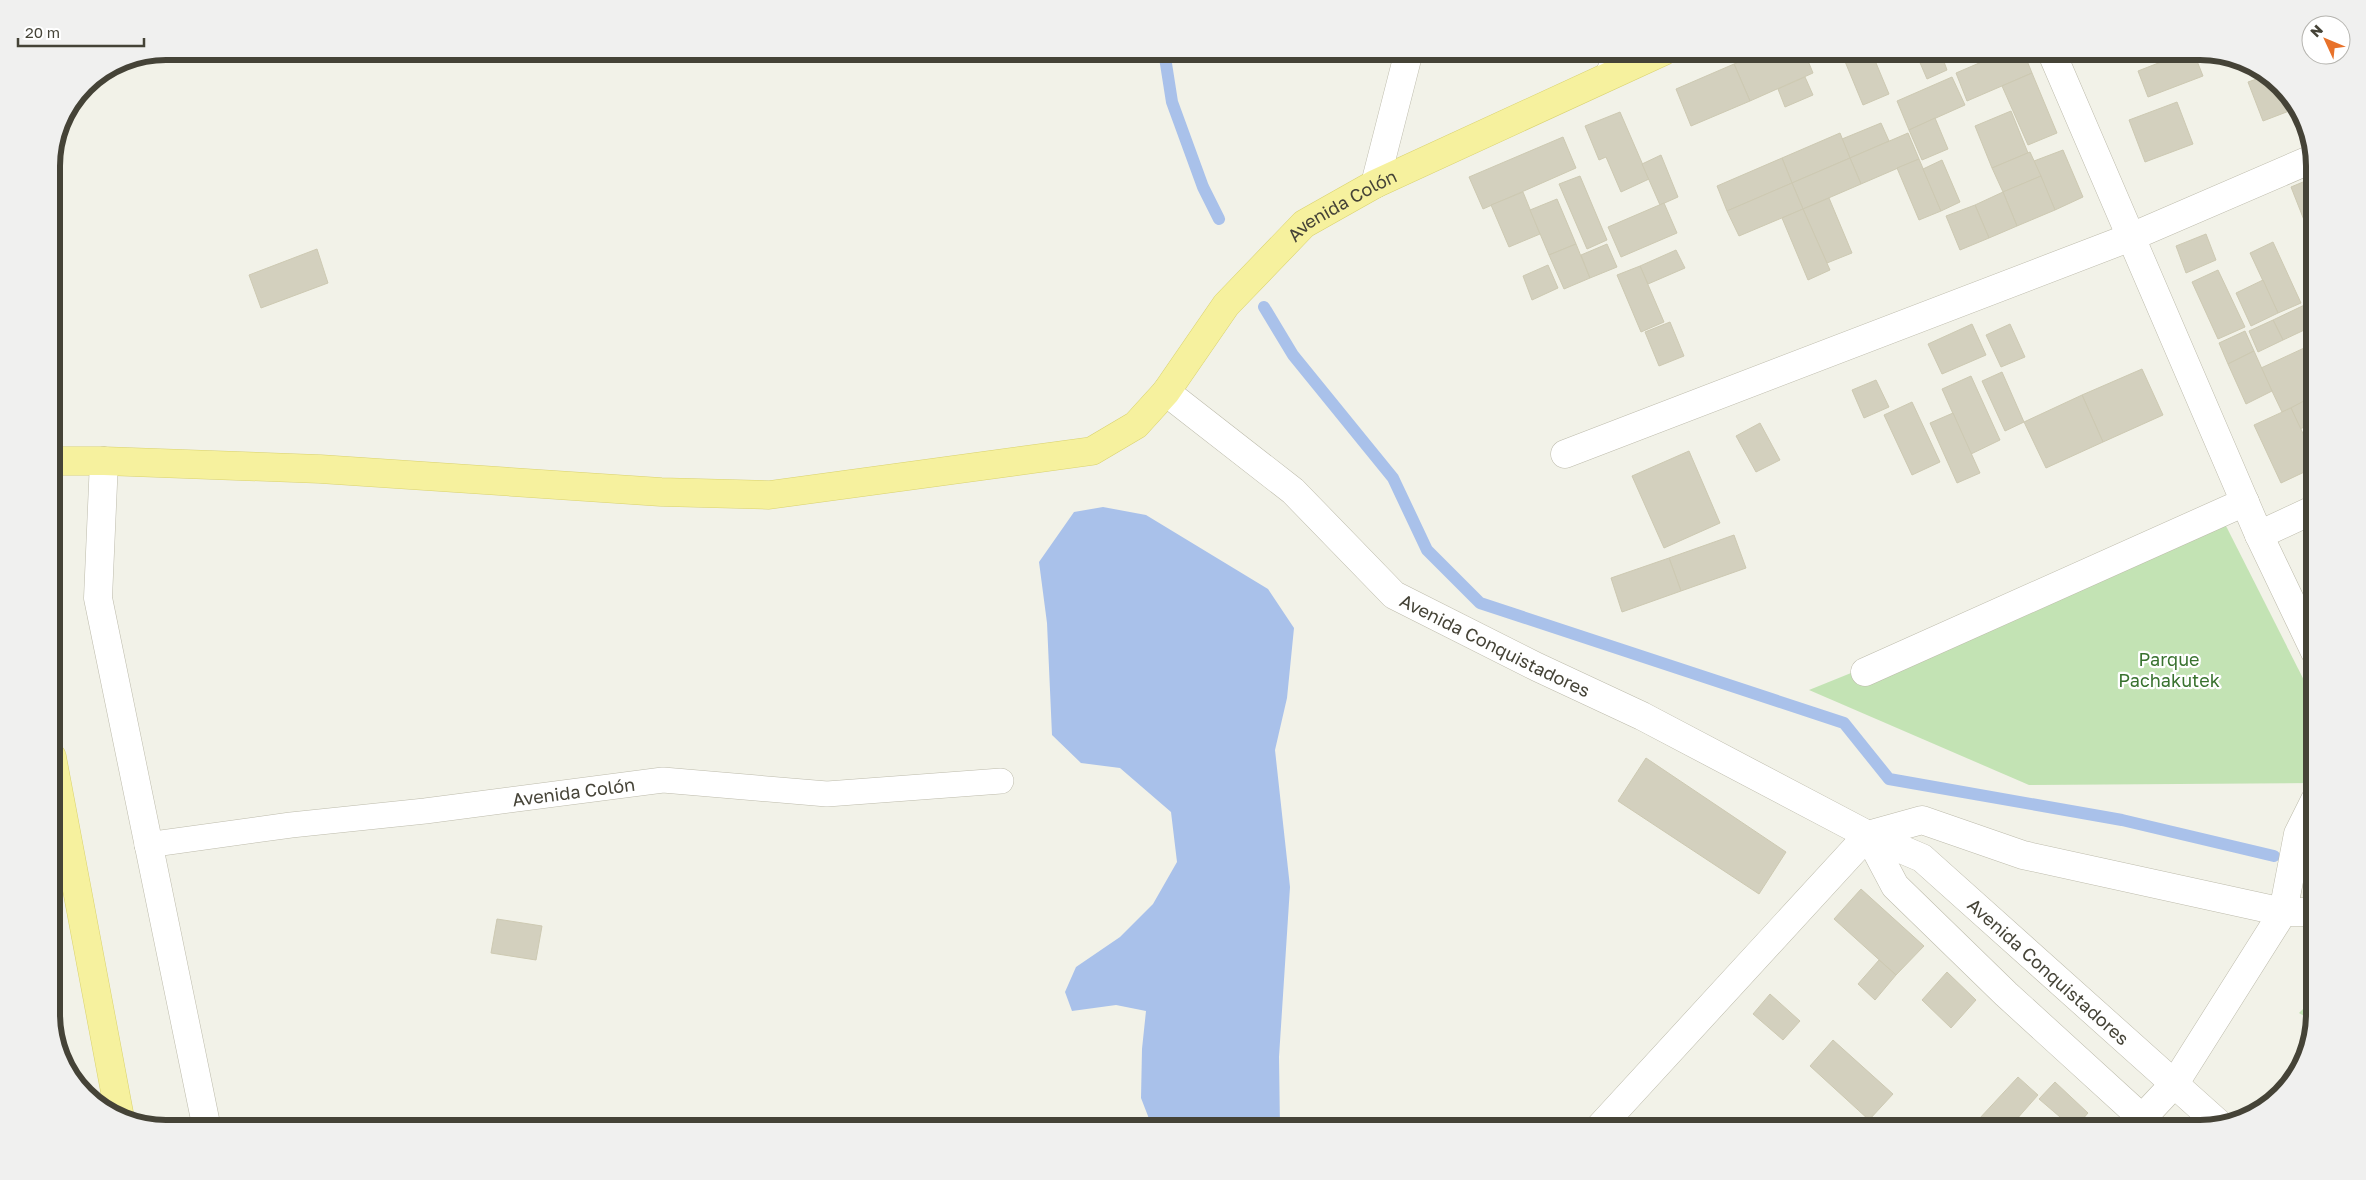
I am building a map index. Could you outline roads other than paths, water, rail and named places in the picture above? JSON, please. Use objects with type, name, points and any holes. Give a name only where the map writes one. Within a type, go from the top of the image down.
[{"type":"main road","name":"Avenida Colón","points":[[104,461],[320,469],[661,492],[770,495],[1092,451],[1136,425],[1166,392],[1226,305],[1304,224],[1375,184],[1644,60]]},
{"type":"main road","points":[[60,461],[104,461]]},
{"type":"main road","points":[[60,799],[118,1109]]},
{"type":"street","points":[[1375,184],[1407,60]]},
{"type":"street","points":[[1608,76],[1616,60]]},
{"type":"street","points":[[2055,60],[2259,535],[2306,633]]},
{"type":"street","points":[[1565,454],[2131,237],[2306,161]]},
{"type":"street","name":"Avenida Conquistadores","points":[[1166,392],[1293,491],[1394,595],[1537,667],[1642,716],[1868,835],[1922,858],[2214,1119]]},
{"type":"street","points":[[104,461],[98,598],[147,845],[205,1120]]},
{"type":"street","points":[[1865,672],[2245,502]]},
{"type":"street","points":[[2259,535],[2306,513]]},
{"type":"street","points":[[2147,1120],[2175,1083],[2283,912],[2298,834],[2306,818]]},
{"type":"street","points":[[1606,1120],[1868,835],[1922,820],[2023,855],[2283,912],[2306,912]]},
{"type":"street","points":[[1868,835],[1894,886],[2138,1120]]},
{"type":"lane","name":"Avenida Colón","points":[[147,845],[291,825],[425,811],[663,780],[827,794],[1001,781]]},
{"type":"water","points":[[1103,507],[1146,515],[1268,589],[1294,628],[1287,698],[1275,750],[1290,887],[1279,1057],[1280,1120],[1150,1120],[1141,1098],[1142,1049],[1146,1011],[1116,1005],[1072,1011],[1065,992],[1076,967],[1120,937],[1153,904],[1177,862],[1171,812],[1120,768],[1081,763],[1052,735],[1047,623],[1039,562],[1074,512]]},
{"type":"waterway","points":[[1165,60],[1172,102],[1203,187],[1219,219]]},
{"type":"waterway","points":[[1264,307],[1293,355],[1393,478],[1427,550],[1480,603],[1844,723],[1889,779],[2122,820],[2274,856]]},
{"type":"park label","name":"Parque Pachakutek","points":[[2169,670]]}]
